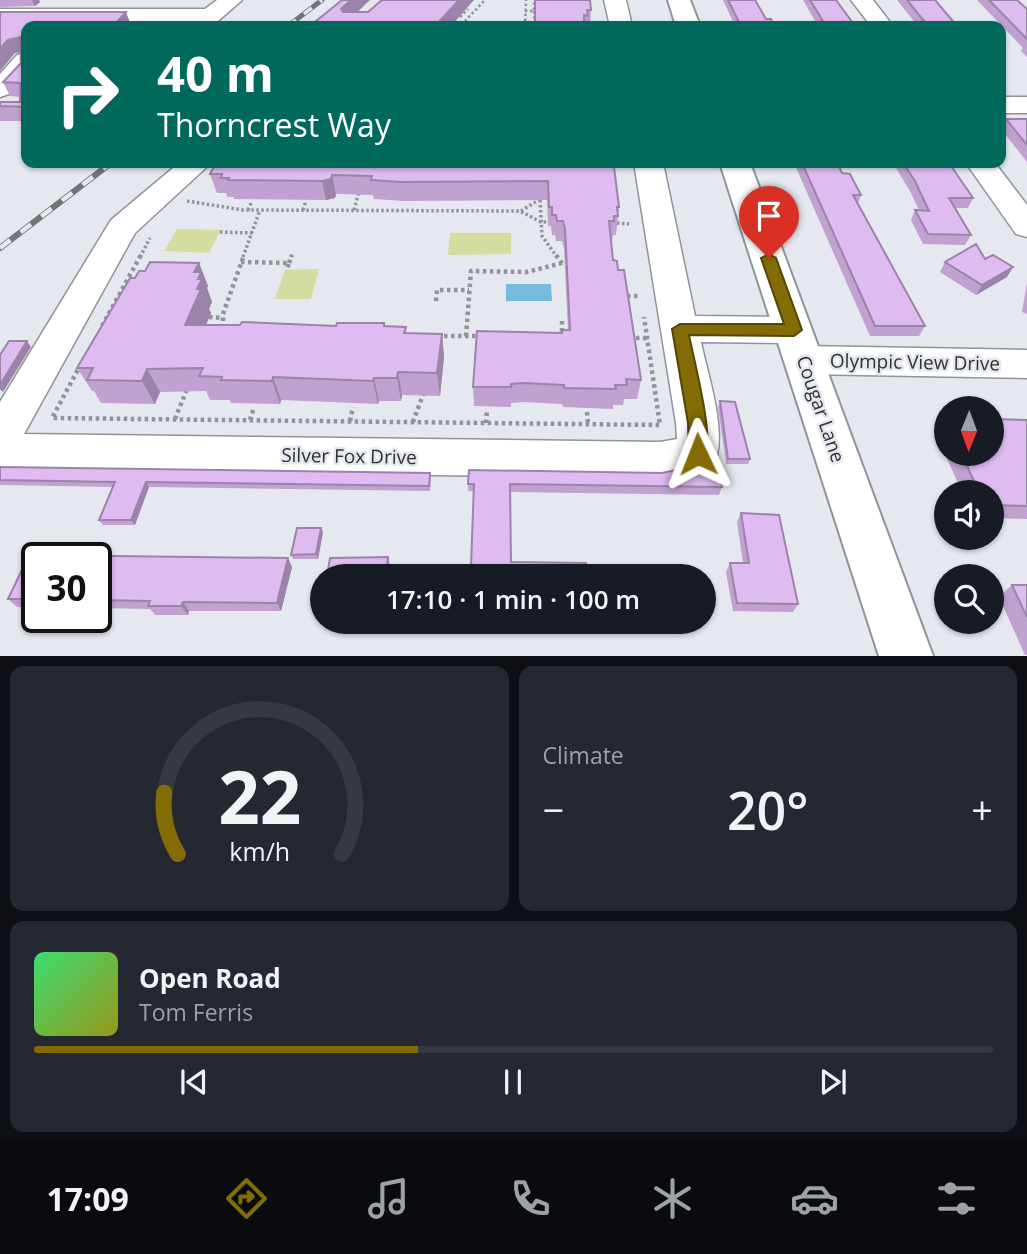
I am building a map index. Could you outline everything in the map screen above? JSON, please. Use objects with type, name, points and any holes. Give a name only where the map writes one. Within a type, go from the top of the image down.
[{"type":"main road","points":[[679,0],[686,21]]},
{"type":"main road","name":"Cougar Lane","points":[[737,168],[906,656]]},
{"type":"street","points":[[3,21],[22,8],[62,21],[192,21],[210,16],[231,0]]},
{"type":"street","points":[[615,0],[620,21]]},
{"type":"street","points":[[862,0],[878,21]]},
{"type":"street","points":[[4,101],[21,69]]},
{"type":"street","points":[[1006,105],[1027,105]]},
{"type":"street","points":[[648,168],[663,334]]},
{"type":"street","points":[[984,168],[1027,227]]},
{"type":"street","points":[[0,439],[122,227],[193,178]]},
{"type":"street","name":"Olympic View Drive","points":[[663,334],[1027,364]]},
{"type":"street","name":"Silver Fox Drive","points":[[0,451],[660,460],[698,454],[697,423],[663,334]]},
{"type":"path","points":[[464,21],[485,0]]},
{"type":"path","points":[[525,21],[526,0]]},
{"type":"path","points":[[534,0],[535,21]]},
{"type":"path","points":[[467,9],[460,17],[468,18]]},
{"type":"path","points":[[525,11],[534,11]]},
{"type":"path","points":[[193,178],[183,200],[260,210],[520,211],[541,222],[548,222]]},
{"type":"path","points":[[354,210],[360,187]]},
{"type":"path","points":[[540,189],[541,236],[568,271]]},
{"type":"path","points":[[520,211],[540,200]]},
{"type":"path","points":[[248,209],[252,201]]},
{"type":"path","points":[[303,210],[306,201]]},
{"type":"path","points":[[228,332],[223,328],[222,318],[260,210]]},
{"type":"path","points":[[628,212],[631,236]]},
{"type":"path","points":[[617,223],[629,224]]},
{"type":"path","points":[[101,328],[156,226]]},
{"type":"path","points":[[220,232],[252,233]]},
{"type":"path","points":[[287,269],[292,254]]},
{"type":"path","points":[[241,262],[289,263]]},
{"type":"path","points":[[466,336],[471,271],[527,272],[562,263]]},
{"type":"path","points":[[88,352],[52,418],[660,425],[663,334],[640,296],[639,284]]},
{"type":"path","points":[[436,300],[438,290],[469,290]]},
{"type":"path","points":[[626,296],[640,296]]},
{"type":"path","points":[[107,316],[119,316]]},
{"type":"path","points":[[209,317],[222,318]]},
{"type":"path","points":[[562,321],[562,337]]},
{"type":"path","points":[[621,337],[663,334]]},
{"type":"path","points":[[431,335],[491,336]]},
{"type":"path","points":[[550,337],[572,337]]},
{"type":"path","points":[[81,364],[93,365]]},
{"type":"path","points":[[413,422],[425,381]]},
{"type":"path","points":[[175,419],[188,387]]},
{"type":"path","points":[[250,420],[254,407]]},
{"type":"path","points":[[350,421],[353,407]]},
{"type":"path","points":[[486,423],[487,410]]},
{"type":"path","points":[[587,412],[588,424]]},
{"type":"green space","points":[[177,229],[221,230],[209,253],[164,251]]},
{"type":"green space","points":[[450,233],[511,233],[511,254],[448,255]]},
{"type":"green space","points":[[319,269],[311,299],[275,299],[285,270]]},
{"type":"water","points":[[506,284],[551,284],[552,301],[506,301]]},
{"type":"building","points":[[342,0],[351,0],[341,9],[343,12],[368,12],[382,0],[459,0],[440,21],[316,21]]},
{"type":"building","points":[[535,0],[590,0],[591,10],[587,10],[588,16],[584,15],[584,21],[535,21]]},
{"type":"building","points":[[728,0],[755,0],[766,19],[772,21],[738,21]]},
{"type":"building","points":[[810,0],[836,0],[851,21],[823,21]]},
{"type":"building","points":[[907,0],[935,0],[953,21],[924,21]]},
{"type":"building","points":[[989,0],[1017,0],[1027,9],[1027,39]]},
{"type":"building","points":[[0,12],[126,12],[118,21],[21,21],[21,37],[8,40],[0,49]]},
{"type":"building","points":[[21,63],[21,83],[3,82]]},
{"type":"building","points":[[21,83],[21,107],[0,106],[0,102],[20,102]]},
{"type":"building","points":[[1006,119],[1027,119],[1027,145]]},
{"type":"building","points":[[213,168],[614,168],[619,207],[618,216],[614,216],[614,221],[609,221],[613,260],[617,261],[618,270],[624,270],[641,380],[626,379],[627,385],[615,385],[616,389],[564,388],[564,385],[523,383],[511,384],[511,387],[473,387],[477,331],[562,333],[562,330],[570,330],[565,229],[563,221],[557,221],[556,215],[552,215],[552,207],[549,207],[548,181],[401,182],[371,180],[372,176],[332,175],[331,179],[322,181],[228,180],[229,178],[221,178],[222,174],[210,174]]},
{"type":"building","points":[[804,168],[840,168],[842,173],[850,174],[861,195],[853,195],[925,326],[875,326]]},
{"type":"building","points":[[906,168],[952,168],[973,198],[949,198],[971,235],[928,234],[915,210],[929,211]]},
{"type":"building","points":[[976,244],[985,259],[993,255],[1013,267],[982,285],[945,262]]},
{"type":"building","points":[[150,262],[199,263],[194,272],[201,272],[198,279],[202,279],[197,289],[201,289],[185,325],[240,325],[242,322],[336,326],[337,323],[384,323],[384,326],[406,327],[404,333],[442,334],[437,373],[398,372],[397,378],[374,378],[373,381],[273,377],[272,381],[221,380],[222,377],[199,376],[203,368],[147,369],[142,381],[87,380],[93,368],[77,368],[130,278],[135,278],[139,271],[145,271]]},
{"type":"building","points":[[9,341],[27,341],[0,385],[0,355]]},
{"type":"building","points":[[720,401],[735,402],[750,459],[728,459]]},
{"type":"building","points":[[1004,419],[1027,420],[1027,506],[1004,505],[1004,480],[973,480],[967,466],[1004,466]]},
{"type":"building","points":[[0,467],[430,473],[429,486],[146,482],[131,520],[99,520],[115,482],[0,480]]},
{"type":"building","points":[[689,467],[718,468],[722,487],[510,484],[511,562],[586,564],[471,564],[474,484],[468,484],[469,470],[662,473]]},
{"type":"building","points":[[741,513],[779,515],[798,604],[737,603],[730,563],[749,563]]},
{"type":"building","points":[[297,528],[321,528],[316,554],[291,555]]},
{"type":"building","points":[[112,556],[288,558],[277,603],[183,602],[181,606],[148,606],[150,601],[112,600]]},
{"type":"building","points":[[388,557],[387,564],[329,564],[330,558]]},
{"type":"building","points":[[21,572],[21,599],[8,599]]},
{"type":"building","points":[[1012,585],[1027,585],[1027,617]]},
{"type":"railway","points":[[295,21],[322,0]]},
{"type":"railway","points":[[0,248],[104,168]]},
{"type":"route","points":[[698,454],[697,423],[680,329],[794,330],[769,258]]}]
